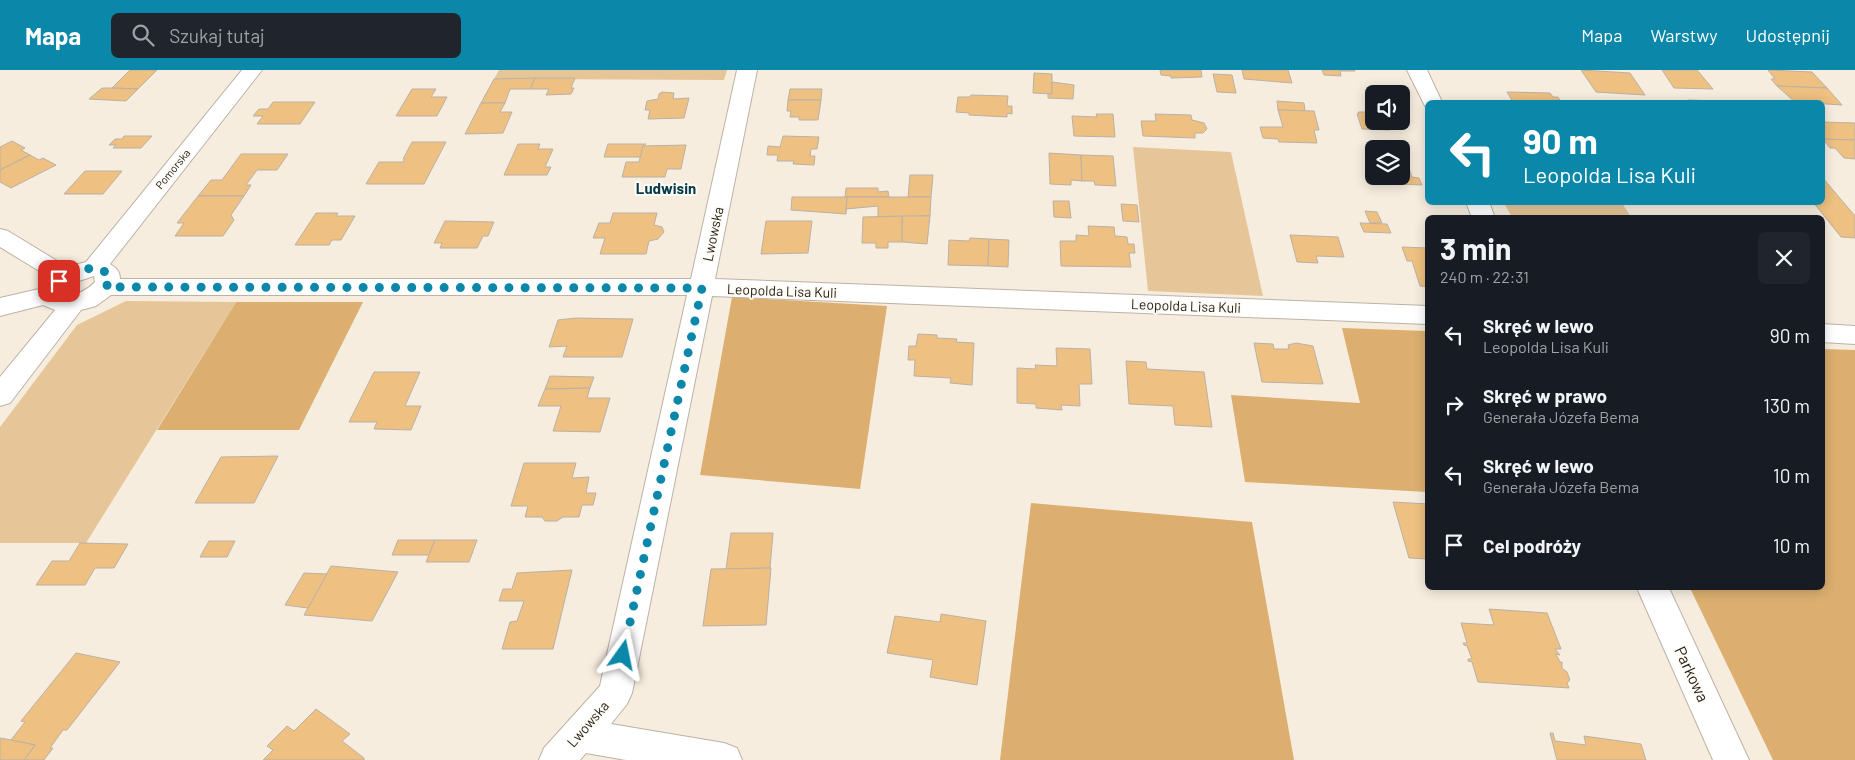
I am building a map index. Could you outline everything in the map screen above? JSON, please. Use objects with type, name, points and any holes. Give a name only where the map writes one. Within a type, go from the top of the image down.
[{"type":"street","name":"Pomorska","points":[[100,278],[252,70]]},
{"type":"street","name":"Lwowska","points":[[568,747],[615,693],[748,70]]},
{"type":"street","points":[[1417,70],[1431,100]]},
{"type":"street","points":[[0,236],[66,277],[100,278],[90,298],[0,307]]},
{"type":"street","points":[[0,396],[60,322],[61,300],[55,284],[66,277]]},
{"type":"street","name":"Leopolda Lisa Kuli","points":[[100,278],[702,288],[1425,316]]},
{"type":"street","points":[[1825,333],[1855,334]]},
{"type":"street","name":"Parkowa","points":[[1653,590],[1731,760]]},
{"type":"street","points":[[568,747],[724,760]]},
{"type":"shaded area","points":[[499,70],[727,70],[724,80],[494,79]]},
{"type":"shaded area","points":[[1133,147],[1231,152],[1263,296],[1148,291]]},
{"type":"shaded area","points":[[1505,205],[1623,205],[1630,215],[1511,215]]},
{"type":"shaded area","points":[[732,297],[887,306],[860,489],[700,475]]},
{"type":"shaded area","points":[[126,301],[236,302],[86,543],[0,543],[0,427],[77,325]]},
{"type":"shaded area","points":[[236,302],[363,302],[299,430],[157,430]]},
{"type":"shaded area","points":[[1342,328],[1425,331],[1425,492],[1245,482],[1231,395],[1360,403]]},
{"type":"shaded area","points":[[1825,349],[1855,350],[1855,760],[1773,760],[1691,590],[1825,590]]},
{"type":"shaded area","points":[[1031,503],[1252,522],[1294,760],[1000,760]]},
{"type":"building","points":[[130,70],[157,70],[138,89],[112,88]]},
{"type":"building","points":[[1160,70],[1201,70],[1202,77],[1171,78],[1171,76],[1161,75]]},
{"type":"building","points":[[1242,70],[1288,70],[1292,83],[1244,79]]},
{"type":"building","points":[[1322,70],[1355,71],[1340,71],[1341,76],[1324,75]]},
{"type":"building","points":[[1581,70],[1630,73],[1645,95],[1596,92]]},
{"type":"building","points":[[1662,70],[1697,70],[1713,89],[1674,88]]},
{"type":"building","points":[[1768,70],[1812,72],[1827,88],[1777,86],[1771,79],[1775,79]]},
{"type":"building","points":[[1034,73],[1052,74],[1052,94],[1033,93]]},
{"type":"building","points":[[1213,74],[1232,75],[1236,93],[1217,92]]},
{"type":"building","points":[[535,78],[575,78],[571,88],[574,88],[571,94],[546,95],[549,89],[530,89]]},
{"type":"building","points":[[535,78],[530,89],[510,89],[505,103],[481,103],[494,79]]},
{"type":"building","points":[[1052,82],[1074,85],[1073,99],[1048,98],[1048,94],[1052,94]]},
{"type":"building","points":[[1777,86],[1827,88],[1842,105],[1825,104],[1825,100],[1793,100]]},
{"type":"building","points":[[102,88],[138,89],[126,101],[89,99]]},
{"type":"building","points":[[412,89],[436,89],[431,97],[447,97],[437,116],[396,116]]},
{"type":"building","points":[[790,89],[822,89],[821,100],[788,100]]},
{"type":"building","points":[[662,92],[674,93],[673,99],[689,98],[684,118],[648,119],[650,110],[645,110],[647,101],[658,99],[659,94]]},
{"type":"building","points":[[1507,92],[1550,93],[1553,97],[1558,97],[1560,100],[1512,100]]},
{"type":"building","points":[[971,95],[1008,96],[1007,106],[1012,106],[1012,114],[1007,113],[1007,117],[969,115],[969,113],[956,112],[958,97],[970,97]]},
{"type":"building","points":[[788,100],[821,100],[818,120],[799,120],[799,117],[790,117],[791,111],[787,111]]},
{"type":"building","points":[[1277,101],[1304,103],[1305,111],[1278,110]]},
{"type":"building","points":[[273,102],[315,102],[300,124],[257,124],[263,116],[253,116],[259,109],[268,109]]},
{"type":"building","points":[[481,103],[505,103],[500,112],[512,112],[503,133],[465,134]]},
{"type":"building","points":[[1278,110],[1314,111],[1319,130],[1314,130],[1317,143],[1279,142],[1278,139],[1263,138],[1260,127],[1283,127]]},
{"type":"building","points":[[1358,112],[1365,112],[1365,129],[1362,129],[1357,114],[1359,114]]},
{"type":"building","points":[[1096,114],[1113,114],[1115,137],[1074,136],[1072,116],[1097,117]]},
{"type":"building","points":[[1155,114],[1191,115],[1192,120],[1204,123],[1207,129],[1203,133],[1195,133],[1195,138],[1143,136],[1141,121],[1156,121]]},
{"type":"building","points":[[1825,122],[1855,123],[1855,140],[1825,139]]},
{"type":"building","points":[[124,136],[152,136],[141,148],[113,148],[116,145],[109,145],[115,139],[122,139]]},
{"type":"building","points":[[783,136],[819,137],[817,149],[811,149],[810,156],[815,156],[814,165],[793,164],[794,161],[777,161],[778,155],[767,155],[768,146],[780,147]]},
{"type":"building","points":[[1825,139],[1855,140],[1855,159],[1844,158],[1835,148],[1830,148]]},
{"type":"building","points":[[12,141],[25,148],[21,150],[30,155],[0,170],[0,147]]},
{"type":"building","points":[[412,142],[446,142],[424,184],[366,184],[379,162],[403,162]]},
{"type":"building","points":[[518,144],[540,144],[538,149],[553,149],[545,167],[551,167],[547,175],[504,175]]},
{"type":"building","points":[[608,144],[646,144],[643,146],[641,157],[604,157]]},
{"type":"building","points":[[686,145],[681,169],[667,169],[665,177],[622,177],[626,162],[639,162],[643,146]]},
{"type":"building","points":[[1049,153],[1081,155],[1082,181],[1071,180],[1071,185],[1050,184]]},
{"type":"building","points":[[241,154],[288,154],[277,170],[257,170],[246,185],[251,185],[244,196],[198,196],[211,180],[222,180]]},
{"type":"building","points":[[30,155],[39,160],[43,158],[56,165],[11,188],[0,182],[0,170]]},
{"type":"building","points":[[1081,155],[1113,156],[1116,186],[1095,185],[1094,181],[1082,181]]},
{"type":"building","points":[[85,171],[122,171],[103,194],[64,194]]},
{"type":"building","points":[[1410,172],[1412,177],[1419,178],[1422,185],[1410,184]]},
{"type":"building","points":[[910,175],[933,175],[931,197],[908,197]]},
{"type":"building","points":[[1825,181],[1855,216],[1855,238],[1841,237],[1815,205],[1825,205]]},
{"type":"building","points":[[846,188],[878,188],[878,192],[888,191],[889,197],[845,197]]},
{"type":"building","points":[[198,196],[244,196],[231,215],[234,220],[223,236],[175,236],[184,223],[177,223]]},
{"type":"building","points":[[792,197],[847,197],[846,214],[791,210]]},
{"type":"building","points":[[847,197],[931,197],[930,216],[878,217],[878,206],[846,209]]},
{"type":"building","points":[[1053,201],[1069,201],[1071,218],[1054,217]]},
{"type":"building","points":[[1121,204],[1137,205],[1139,222],[1123,221]]},
{"type":"building","points":[[1365,211],[1377,212],[1382,223],[1370,223]]},
{"type":"building","points":[[316,213],[338,213],[336,216],[355,216],[341,240],[332,240],[329,245],[295,245]]},
{"type":"building","points":[[613,213],[657,213],[654,225],[662,227],[664,232],[658,239],[649,241],[646,254],[600,254],[605,238],[593,238],[599,223],[610,223]]},
{"type":"building","points":[[902,216],[930,216],[927,244],[902,242]]},
{"type":"building","points":[[902,216],[902,242],[888,242],[888,248],[876,248],[876,243],[862,243],[863,217]]},
{"type":"building","points":[[445,221],[494,222],[488,236],[483,236],[477,248],[440,248],[442,243],[434,243]]},
{"type":"building","points":[[766,221],[812,221],[808,253],[761,254]]},
{"type":"building","points":[[1360,223],[1387,224],[1391,233],[1364,232]]},
{"type":"building","points":[[1088,226],[1114,227],[1115,236],[1127,237],[1128,244],[1134,244],[1135,253],[1129,253],[1131,267],[1061,266],[1060,241],[1076,241],[1076,235],[1089,236]]},
{"type":"building","points":[[1290,235],[1338,237],[1344,257],[1316,256],[1318,263],[1297,262]]},
{"type":"building","points":[[970,238],[989,239],[988,266],[948,265],[949,240],[969,241]]},
{"type":"building","points":[[989,239],[1009,240],[1008,267],[988,266]]},
{"type":"building","points":[[1402,247],[1425,248],[1425,287],[1420,286],[1412,261],[1407,261]]},
{"type":"building","points":[[576,318],[633,319],[622,357],[563,357],[567,346],[549,347],[558,320]]},
{"type":"building","points":[[918,334],[937,335],[937,338],[957,339],[956,342],[974,343],[972,385],[950,383],[951,378],[914,376],[915,360],[908,360],[909,346],[916,346]]},
{"type":"building","points":[[1254,343],[1273,344],[1274,349],[1289,349],[1288,345],[1296,343],[1313,346],[1323,384],[1262,382]]},
{"type":"building","points":[[1056,348],[1090,349],[1092,384],[1079,384],[1080,406],[1061,405],[1062,410],[1036,408],[1036,404],[1017,403],[1017,368],[1036,369],[1035,365],[1057,366]]},
{"type":"building","points":[[1126,361],[1146,362],[1147,369],[1204,372],[1212,427],[1175,425],[1173,406],[1129,404]]},
{"type":"building","points":[[374,372],[420,372],[405,406],[421,406],[411,430],[374,429],[377,422],[349,422]]},
{"type":"building","points":[[550,376],[594,377],[590,388],[545,389]]},
{"type":"building","points":[[590,388],[587,398],[610,398],[600,432],[553,431],[561,406],[538,406],[545,389]]},
{"type":"building","points":[[278,456],[254,503],[195,503],[221,457]]},
{"type":"building","points":[[524,463],[576,463],[572,478],[589,477],[586,493],[596,493],[593,505],[582,505],[579,517],[563,517],[557,521],[545,521],[542,517],[525,517],[528,506],[511,506]]},
{"type":"building","points":[[1393,502],[1425,504],[1425,559],[1409,558]]},
{"type":"building","points":[[731,533],[773,533],[770,568],[726,569]]},
{"type":"building","points":[[398,540],[435,540],[429,555],[392,555]]},
{"type":"building","points":[[435,540],[477,540],[469,562],[426,562]]},
{"type":"building","points":[[209,541],[235,541],[227,557],[200,557]]},
{"type":"building","points":[[80,543],[128,544],[114,568],[95,568],[85,585],[36,585],[52,561],[69,561]]},
{"type":"building","points":[[331,566],[398,572],[372,621],[304,615]]},
{"type":"building","points":[[771,568],[766,625],[703,626],[711,569]]},
{"type":"building","points":[[572,570],[553,649],[502,649],[510,622],[517,621],[524,601],[499,601],[503,589],[512,589],[517,573]]},
{"type":"building","points":[[304,573],[327,574],[308,608],[285,605]]},
{"type":"building","points":[[1489,609],[1547,613],[1561,649],[1555,649],[1560,655],[1556,654],[1560,662],[1562,662],[1562,668],[1567,672],[1570,680],[1567,683],[1569,688],[1478,682],[1472,662],[1468,661],[1468,659],[1472,659],[1467,646],[1463,643],[1467,643],[1461,623],[1494,625]]},
{"type":"building","points":[[941,614],[986,621],[977,685],[930,677],[933,660],[887,653],[895,616],[940,622]]},
{"type":"building","points":[[76,653],[120,662],[67,730],[63,730],[44,760],[24,760],[35,745],[11,740],[25,722],[21,721]]},
{"type":"building","points":[[316,709],[350,734],[342,741],[364,758],[364,760],[263,760],[273,750],[267,746],[287,726],[294,731]]},
{"type":"building","points":[[1550,733],[1553,733],[1555,741],[1586,745],[1584,736],[1641,744],[1646,760],[1557,760]]},
{"type":"building","points":[[0,738],[35,745],[24,760],[0,760]]},
{"type":"district","name":"Ludwisin","points":[[666,189]]},
{"type":"route","points":[[59,281],[73,273],[94,268],[108,274],[109,282],[106,287],[702,288],[623,655]]}]
